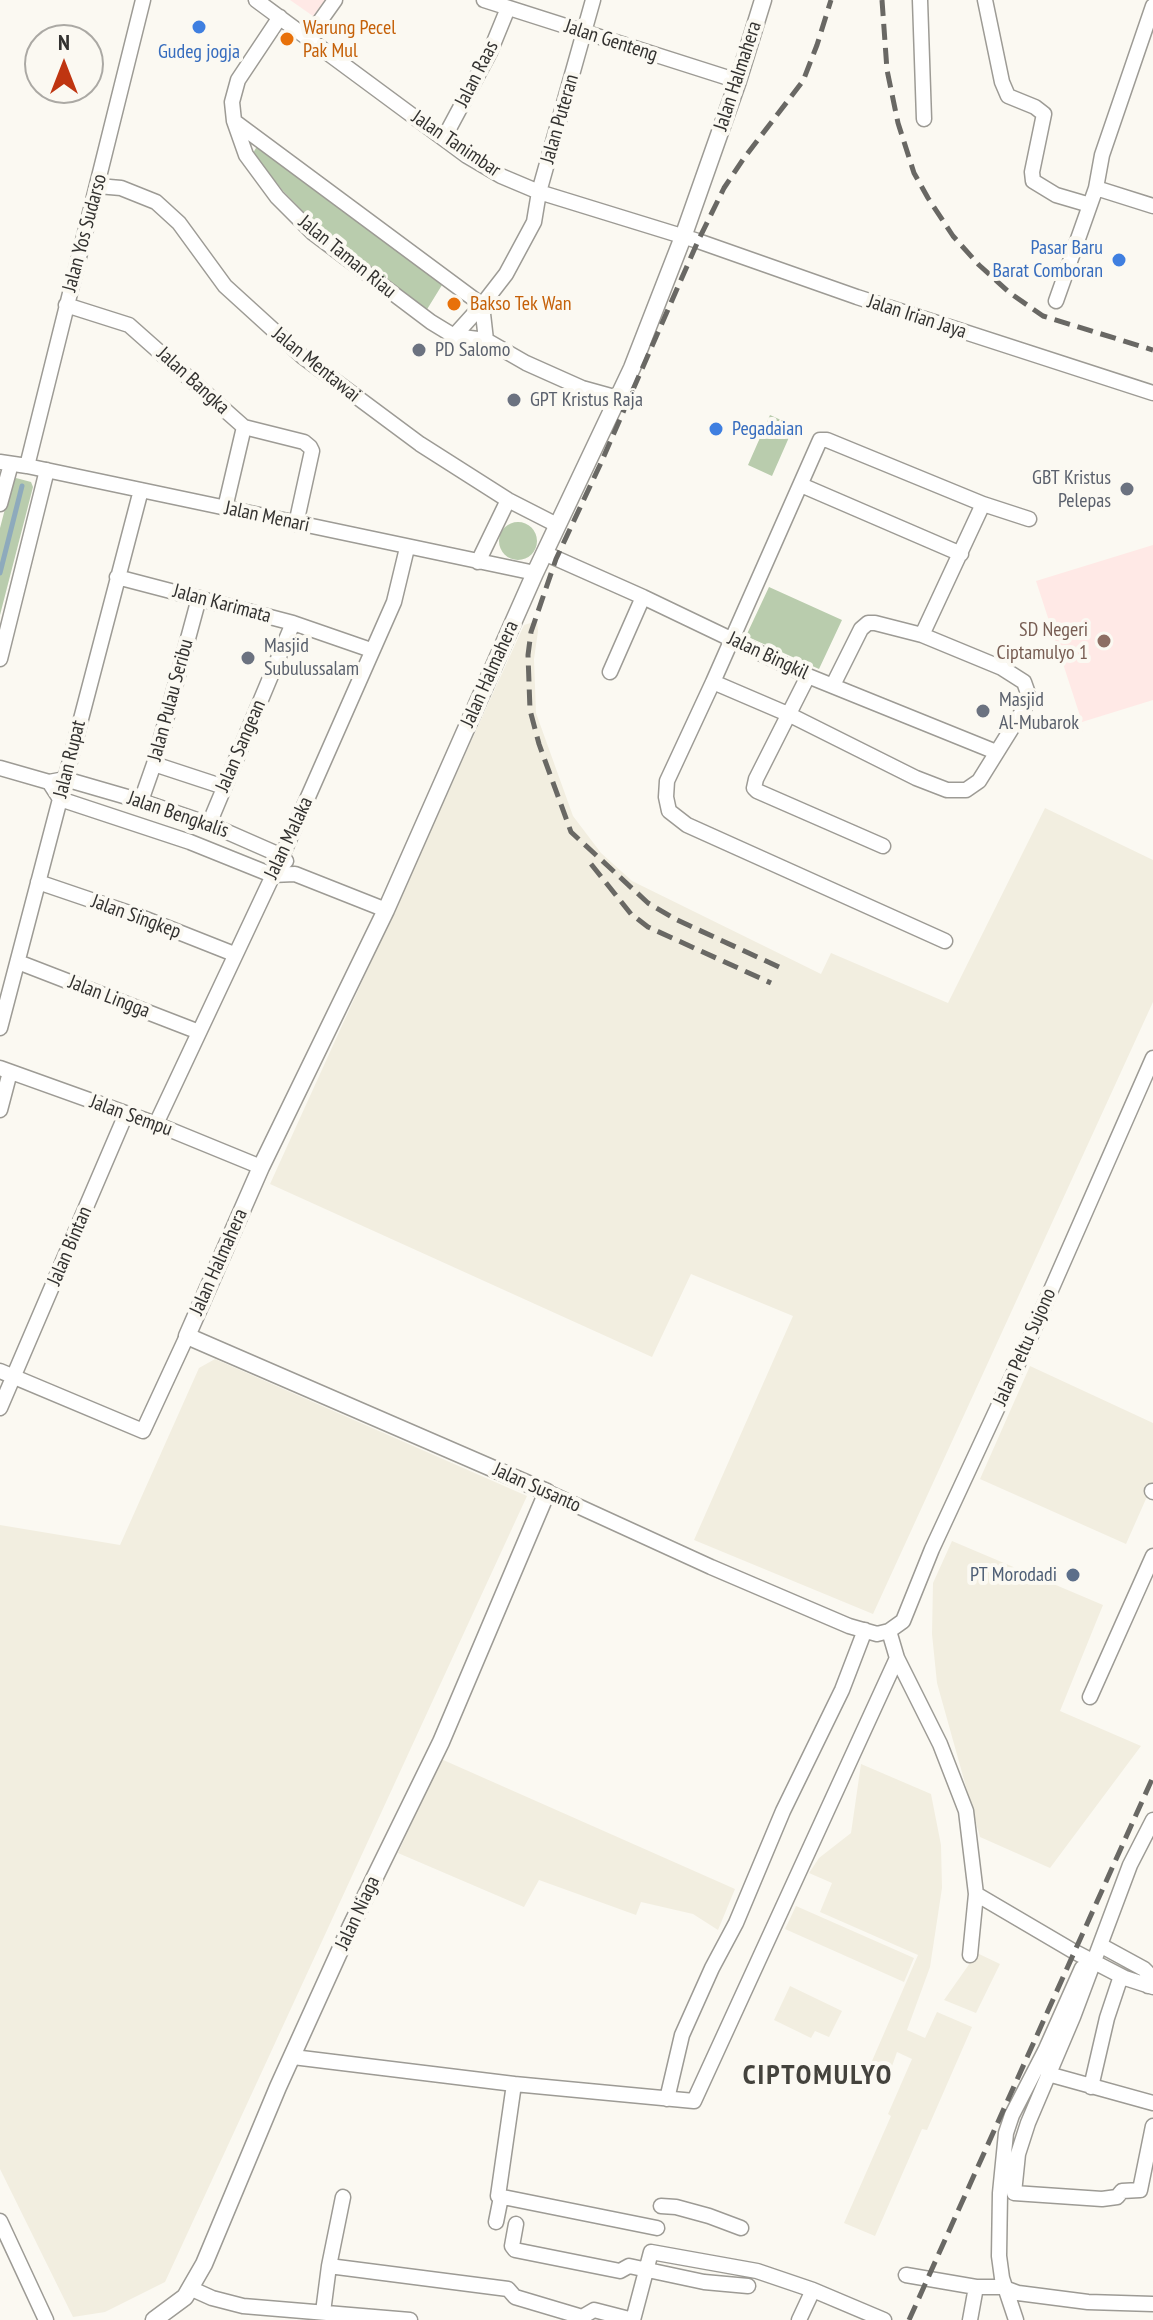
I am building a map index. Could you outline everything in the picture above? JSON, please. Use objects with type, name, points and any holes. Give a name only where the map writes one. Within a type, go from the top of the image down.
[{"type":"street","name":"Jalan Yos Sudarso","points":[[27,466],[143,0]]},
{"type":"street","name":"Jalan Tanimbar","points":[[256,0],[501,176],[539,192],[683,237]]},
{"type":"street","points":[[308,38],[335,0]]},
{"type":"street","name":"Jalan Genteng","points":[[484,0],[738,81]]},
{"type":"street","name":"Jalan Puteran","points":[[482,305],[522,248],[534,222],[539,192],[593,0]]},
{"type":"street","name":"Jalan Halmahera","points":[[187,1336],[261,1167],[386,910],[544,553],[618,398],[683,237],[763,0]]},
{"type":"street","points":[[920,0],[924,119]]},
{"type":"street","points":[[985,0],[1005,90],[1015,101],[1035,107],[1044,114],[1032,172],[1033,181],[1056,195],[1090,205]]},
{"type":"street","points":[[1056,301],[1096,188],[1102,155],[1153,6]]},
{"type":"street","name":"Jalan Raas","points":[[444,138],[490,52],[508,8]]},
{"type":"street","name":"Jalan Taman Riau","points":[[280,17],[246,64],[233,91],[234,121],[246,155],[259,175],[313,233],[431,322],[454,336],[486,340],[526,363],[582,388],[618,398]]},
{"type":"street","name":"Jalan Taman Riau","points":[[234,121],[482,305]]},
{"type":"street","name":"Jalan Mentawai","points":[[98,186],[121,188],[156,202],[179,223],[225,286],[278,336],[420,444],[508,500],[557,525]]},
{"type":"street","points":[[1096,188],[1153,206]]},
{"type":"street","name":"Jalan Irian Jaya","points":[[683,237],[1153,393]]},
{"type":"street","name":"Jalan Bangka","points":[[66,305],[129,325],[244,427],[225,508]]},
{"type":"street","points":[[454,336],[482,305]]},
{"type":"street","points":[[482,305],[486,340]]},
{"type":"street","points":[[244,427],[304,442],[310,447],[312,451],[296,524]]},
{"type":"street","points":[[945,941],[687,825],[669,811],[667,781],[817,444],[824,440],[983,504],[1029,519]]},
{"type":"street","points":[[0,504],[6,463]]},
{"type":"street","name":"Jalan Menari","points":[[6,463],[535,573]]},
{"type":"street","points":[[0,659],[47,470]]},
{"type":"street","points":[[801,485],[961,554]]},
{"type":"street","name":"Jalan Rupat","points":[[0,1028],[141,490]]},
{"type":"street","points":[[478,562],[508,500]]},
{"type":"street","points":[[922,635],[983,504]]},
{"type":"street","name":"Jalan Malaka","points":[[156,1124],[282,856],[399,588],[407,548]]},
{"type":"street","name":"Jalan Bingkil","points":[[544,553],[808,676],[996,752]]},
{"type":"street","name":"Jalan Karimata","points":[[117,577],[293,623],[371,650]]},
{"type":"street","points":[[610,672],[643,597]]},
{"type":"street","name":"Jalan Pulau Seribu","points":[[141,801],[199,598]]},
{"type":"street","name":"Jalan Sangean","points":[[209,824],[293,623]]},
{"type":"street","points":[[713,682],[947,790],[966,790],[979,781],[1030,699],[1024,682],[1002,668],[922,635],[875,623],[863,625],[833,685]]},
{"type":"street","points":[[808,676],[754,783],[757,791],[883,846]]},
{"type":"street","points":[[154,764],[224,787]]},
{"type":"street","name":"Jalan Bengkalis","points":[[0,768],[49,782],[65,779],[141,801],[209,824],[282,856]]},
{"type":"street","points":[[49,782],[60,799]]},
{"type":"street","name":"Jalan Bengkalis","points":[[60,799],[190,842],[272,875],[295,874],[386,910]]},
{"type":"street","points":[[282,856],[295,874]]},
{"type":"street","name":"Jalan Singkep","points":[[38,882],[138,916],[234,954]]},
{"type":"street","name":"Jalan Lingga","points":[[18,962],[199,1032]]},
{"type":"street","name":"Jalan Peltu Sujono","points":[[889,1631],[903,1621],[908,1611],[932,1549],[1029,1340],[1153,1058]]},
{"type":"street","points":[[0,1110],[5,1070]]},
{"type":"street","name":"Jalan Sempu","points":[[5,1070],[156,1124],[261,1167]]},
{"type":"street","name":"Jalan Bintan","points":[[0,1408],[126,1114]]},
{"type":"street","points":[[0,1371],[143,1431],[187,1336]]},
{"type":"street","name":"Jalan Susanto","points":[[187,1336],[547,1492],[711,1567],[865,1630],[877,1634],[889,1631]]},
{"type":"street","name":"Jalan Niaga","points":[[154,2320],[178,2304],[192,2289],[351,1926],[441,1742],[547,1492]]},
{"type":"street","points":[[1090,1697],[1153,1556]]},
{"type":"street","points":[[667,2099],[682,2035],[736,1923],[783,1811],[842,1690],[865,1630]]},
{"type":"street","points":[[889,1631],[897,1658],[928,1719],[961,1796],[969,1825],[976,1894],[970,1955]]},
{"type":"street","points":[[293,2057],[514,2084],[694,2101],[897,1658]]},
{"type":"street","points":[[1016,2320],[1005,2288],[999,2256],[1000,2193],[1006,2133],[1012,2115],[1090,1959],[1100,1945],[1130,1865],[1153,1820]]},
{"type":"street","points":[[976,1894],[1121,1976],[1150,1987]]},
{"type":"street","points":[[1100,1945],[1144,1969],[1150,1987]]},
{"type":"street","points":[[1090,1959],[1018,2154],[1014,2193],[1102,2199],[1117,2197],[1122,2191],[1147,2193],[1153,2126]]},
{"type":"street","points":[[1091,2087],[1107,2018],[1121,1976]]},
{"type":"street","points":[[1048,2074],[1153,2103]]},
{"type":"street","points":[[514,2084],[497,2192],[501,2197],[657,2228]]},
{"type":"street","points":[[323,2312],[343,2197]]},
{"type":"street","points":[[496,2222],[501,2197]]},
{"type":"street","points":[[661,2206],[709,2216],[741,2228]]},
{"type":"street","points":[[0,2221],[46,2320]]},
{"type":"street","points":[[516,2224],[512,2246],[515,2250],[620,2271],[629,2266],[704,2282],[748,2286]]},
{"type":"street","points":[[329,2266],[508,2289],[515,2297],[579,2318],[594,2310],[633,2320],[651,2252],[757,2271],[813,2290],[884,2320]]},
{"type":"street","points":[[906,2275],[1088,2302],[1153,2304]]},
{"type":"street","points":[[970,2320],[977,2287]]},
{"type":"street","points":[[977,2287],[982,2320]]},
{"type":"street","points":[[192,2289],[243,2306],[410,2320]]},
{"type":"street","points":[[799,2320],[813,2290]]},
{"type":"shaded area","points":[[290,0],[326,0],[313,16]]},
{"type":"shaded area","name":"SD Negeri Ciptamulyo 1","points":[[1153,545],[1153,700],[1082,722],[1036,581]]},
{"type":"shaded area","points":[[537,621],[534,659],[536,713],[573,816],[601,853],[632,881],[821,974],[831,953],[948,1003],[1045,808],[1153,860],[1153,1002],[873,1614],[694,1540],[793,1316],[691,1274],[652,1357],[270,1184],[524,625]]},
{"type":"shaded area","points":[[215,1359],[527,1496],[165,2282],[105,2312],[73,2317],[0,2169],[0,1525],[120,1545],[199,1368]]},
{"type":"shaded area","points":[[1030,1366],[1153,1423],[1153,1483],[1126,1544],[980,1479]]},
{"type":"shaded area","points":[[952,1541],[1103,1605],[1060,1711],[1141,1746],[1050,1868],[980,1837],[937,1683],[932,1634],[933,1583]]},
{"type":"shaded area","points":[[441,1759],[735,1889],[718,1930],[693,1914],[641,1902],[636,1915],[539,1880],[524,1907],[398,1853]]},
{"type":"shaded area","points":[[861,1764],[931,1794],[941,1845],[942,1888],[930,1967],[907,2030],[925,2038],[937,2012],[972,2027],[927,2130],[922,2129],[875,2236],[844,2223],[891,2116],[888,2114],[912,2059],[897,2052],[891,2069],[872,2061],[918,1955],[820,1912],[832,1883],[809,1873],[819,1858],[851,1833]]},
{"type":"shaded area","points":[[796,1906],[914,1958],[904,1982],[785,1929]]},
{"type":"shaded area","points":[[977,1953],[1000,1964],[976,2013],[944,2000]]},
{"type":"shaded area","points":[[790,1986],[842,2011],[829,2037],[815,2031],[811,2038],[774,2020]]},
{"type":"green space","points":[[256,148],[261,148],[442,285],[426,311],[322,231],[283,191],[253,153]]},
{"type":"green space","points":[[770,415],[794,426],[772,476],[748,465]]},
{"type":"green space","points":[[16,478],[31,482],[33,487],[0,615],[0,528],[12,482]]},
{"type":"green space","points":[[518,522],[532,527],[537,541],[532,555],[518,560],[504,555],[499,541],[504,527]]},
{"type":"green space","points":[[769,587],[842,620],[819,669],[746,636]]},
{"type":"waterway","points":[[0,573],[22,486]]},
{"type":"railway","points":[[779,967],[675,919],[648,903],[571,832],[530,710],[528,655],[531,632],[556,559],[698,241],[724,188],[803,81],[831,0]]},
{"type":"railway","points":[[882,0],[887,70],[898,123],[914,173],[953,236],[1010,293],[1043,316],[1153,350]]},
{"type":"railway","points":[[591,864],[631,914],[648,927],[771,983]]},
{"type":"railway","points":[[909,2320],[1153,1777]]},
{"type":"place","name":"Gudeg jogja","points":[[199,27]]},
{"type":"place","name":"Warung Pecel Pak Mul","points":[[287,39]]},
{"type":"place","name":"Pasar Baru Barat Comboran","points":[[1119,260]]},
{"type":"place","name":"Bakso Tek Wan","points":[[454,304]]},
{"type":"place","name":"PD Salomo","points":[[419,350]]},
{"type":"place","name":"GPT Kristus Raja","points":[[514,400]]},
{"type":"place","name":"Pegadaian","points":[[716,429]]},
{"type":"place","name":"GBT Kristus Pelepas","points":[[1127,489]]},
{"type":"place","name":"SD Negeri Ciptamulyo 1","points":[[1104,641]]},
{"type":"place","name":"Masjid Subulussalam","points":[[248,658]]},
{"type":"place","name":"Masjid Al-Mubarok","points":[[983,711]]},
{"type":"place","name":"PT Morodadi","points":[[1073,1575]]},
{"type":"district","name":"CIPTOMULYO","points":[[818,2076]]}]
